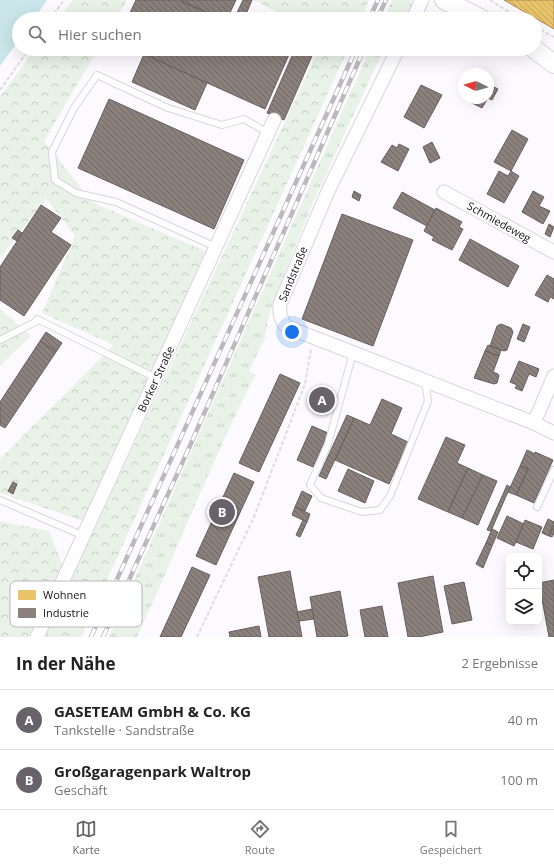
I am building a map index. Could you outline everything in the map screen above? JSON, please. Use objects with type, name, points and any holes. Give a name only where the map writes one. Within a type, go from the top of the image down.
[{"type":"main road","points":[[444,0],[468,12]]},
{"type":"main road","points":[[542,55],[554,64]]},
{"type":"street","points":[[416,12],[422,0]]},
{"type":"street","name":"Sandstraße","points":[[395,56],[329,189],[280,304],[280,313],[283,322],[287,326],[534,423],[554,433]]},
{"type":"street","name":"Borker Straße","points":[[63,581],[274,120]]},
{"type":"street","name":"Schmiedeweg","points":[[444,192],[554,252]]},
{"type":"street","points":[[534,423],[554,376]]},
{"type":"street","name":"Borker Straße","points":[[37,637],[42,627]]},
{"type":"lane","points":[[216,247],[116,202],[76,193],[55,180],[52,152],[74,108],[97,75],[168,108],[222,125],[244,119],[268,133]]},
{"type":"lane","points":[[0,340],[38,319],[156,378]]},
{"type":"lane","points":[[353,353],[328,444],[310,485],[322,498],[362,512],[380,510],[390,496],[428,401],[424,380]]},
{"type":"lane","points":[[537,507],[554,470]]},
{"type":"lane","points":[[0,500],[84,536]]},
{"type":"path","points":[[55,12],[64,0]]},
{"type":"path","points":[[490,0],[509,12]]},
{"type":"path","points":[[542,31],[554,37]]},
{"type":"path","points":[[0,90],[24,56]]},
{"type":"path","points":[[197,637],[254,517],[304,384],[314,337]]},
{"type":"green space","points":[[73,0],[127,0],[120,12],[64,12]]},
{"type":"green space","points":[[253,0],[369,0],[364,12],[277,12]]},
{"type":"green space","points":[[392,0],[413,0],[409,12],[386,12]]},
{"type":"green space","points":[[30,56],[94,56],[44,141],[92,202],[205,251],[190,288],[84,521],[0,493],[0,459],[114,345],[42,313],[75,236],[46,198],[0,258],[0,97]]},
{"type":"green space","points":[[316,56],[345,56],[106,581],[70,581]]},
{"type":"green space","points":[[367,56],[381,56],[314,200],[292,254],[269,314],[265,338],[249,371],[255,375],[224,440],[142,626],[142,581],[134,581]]},
{"type":"green space","points":[[0,309],[31,336],[0,366]]},
{"type":"green space","points":[[0,521],[49,531],[63,566],[56,581],[10,581],[10,627],[36,627],[31,637],[0,637]]},
{"type":"green space","points":[[49,627],[86,627],[81,637],[44,637]]},
{"type":"green space","points":[[113,627],[142,627],[137,637],[109,637]]},
{"type":"water","points":[[0,0],[47,0],[39,12],[12,12],[12,50],[0,66]]},
{"type":"building: Wohnen","points":[[504,0],[554,0],[554,29],[542,22],[542,12],[525,12]]},
{"type":"building: Industrie","points":[[136,0],[178,0],[205,12],[130,12]]},
{"type":"building: Industrie","points":[[180,0],[236,0],[230,12],[206,12]]},
{"type":"building: Industrie","points":[[243,0],[252,0],[247,12],[237,12]]},
{"type":"building: Industrie","points":[[143,56],[148,56],[207,83],[195,110],[132,82]]},
{"type":"building: Industrie","points":[[148,56],[288,56],[265,109]]},
{"type":"building: Industrie","points":[[292,56],[312,56],[284,120],[267,113]]},
{"type":"building: Industrie","points":[[421,85],[442,95],[424,128],[404,117]]},
{"type":"building: Industrie","points":[[494,87],[498,89],[494,96]]},
{"type":"building: Industrie","points":[[109,99],[244,160],[214,229],[78,168]]},
{"type":"building: Industrie","points":[[474,104],[484,104],[482,108]]},
{"type":"building: Industrie","points":[[512,130],[528,139],[511,171],[494,162]]},
{"type":"building: Industrie","points":[[432,142],[440,158],[430,163],[423,147]]},
{"type":"building: Industrie","points":[[399,144],[409,149],[398,171],[381,162],[392,145],[397,148]]},
{"type":"building: Industrie","points":[[499,171],[508,176],[511,171],[519,176],[504,203],[487,194]]},
{"type":"building: Industrie","points":[[354,191],[361,195],[359,201],[352,197]]},
{"type":"building: Industrie","points":[[533,191],[544,197],[539,206],[550,211],[543,224],[522,212]]},
{"type":"building: Industrie","points":[[402,192],[435,210],[427,226],[393,208]]},
{"type":"building: Industrie","points":[[41,205],[61,218],[51,232],[71,245],[24,316],[0,300],[0,267]]},
{"type":"building: Industrie","points":[[436,208],[462,222],[459,227],[463,229],[452,250],[432,240],[434,237],[424,231]]},
{"type":"building: Industrie","points":[[342,214],[413,240],[373,346],[302,319]]},
{"type":"building: Industrie","points":[[549,224],[554,227],[550,237],[545,234]]},
{"type":"building: Industrie","points":[[18,230],[22,233],[17,241],[12,238]]},
{"type":"building: Industrie","points":[[470,239],[519,266],[508,287],[459,260]]},
{"type":"building: Industrie","points":[[547,275],[554,279],[554,299],[550,297],[548,302],[535,295]]},
{"type":"building: Industrie","points":[[501,324],[511,328],[513,332],[507,350],[504,351],[490,346],[497,326]]},
{"type":"building: Industrie","points":[[523,324],[530,327],[524,342],[517,339]]},
{"type":"building: Industrie","points":[[46,332],[62,343],[56,352],[40,341]]},
{"type":"building: Industrie","points":[[40,341],[56,352],[5,428],[0,425],[0,402]]},
{"type":"building: Industrie","points":[[488,345],[501,350],[499,356],[485,351]]},
{"type":"building: Industrie","points":[[485,351],[499,356],[493,372],[499,376],[497,383],[494,384],[474,378]]},
{"type":"building: Industrie","points":[[519,361],[539,369],[536,377],[529,374],[522,391],[515,388],[517,385],[510,382]]},
{"type":"building: Industrie","points":[[280,374],[300,383],[259,472],[239,463]]},
{"type":"building: Industrie","points":[[382,399],[402,408],[391,434],[408,442],[389,484],[335,460],[354,418],[370,425]]},
{"type":"building: Industrie","points":[[347,415],[354,418],[326,479],[319,476]]},
{"type":"building: Industrie","points":[[312,426],[328,433],[313,467],[297,460]]},
{"type":"building: Industrie","points":[[446,437],[465,445],[457,463],[468,468],[448,512],[418,499]]},
{"type":"building: Industrie","points":[[527,450],[553,460],[534,503],[516,495],[528,469],[520,466]]},
{"type":"building: Industrie","points":[[520,466],[528,469],[516,495],[508,492]]},
{"type":"building: Industrie","points":[[468,468],[483,475],[462,518],[448,512]]},
{"type":"building: Industrie","points":[[348,469],[374,481],[365,503],[338,491]]},
{"type":"building: Industrie","points":[[234,473],[254,482],[216,565],[196,556]]},
{"type":"building: Industrie","points":[[483,475],[497,481],[478,525],[462,518]]},
{"type":"building: Industrie","points":[[13,482],[17,484],[13,494],[8,491]]},
{"type":"building: Industrie","points":[[507,485],[510,487],[491,531],[487,530]]},
{"type":"building: Industrie","points":[[302,491],[312,496],[305,511],[295,507]]},
{"type":"building: Industrie","points":[[295,507],[310,514],[307,522],[292,515]]},
{"type":"building: Industrie","points":[[507,516],[524,524],[514,546],[497,538]]},
{"type":"building: Industrie","points":[[548,519],[554,522],[549,536],[542,533]]},
{"type":"building: Industrie","points":[[303,520],[307,522],[300,537],[296,535]]},
{"type":"building: Industrie","points":[[525,520],[542,527],[533,549],[516,542]]},
{"type":"building: Industrie","points":[[554,525],[554,533],[552,537],[549,536]]},
{"type":"building: Industrie","points":[[492,529],[498,532],[492,546],[486,543]]},
{"type":"building: Industrie","points":[[486,543],[492,546],[483,568],[476,564]]},
{"type":"building: Industrie","points":[[192,567],[210,575],[181,637],[160,637]]},
{"type":"building: Industrie","points":[[290,571],[302,637],[269,637],[258,577]]},
{"type":"building: Industrie","points":[[433,576],[443,632],[419,637],[408,637],[398,583]]},
{"type":"building: Industrie","points":[[554,580],[554,637],[549,637],[542,599],[542,582]]},
{"type":"building: Industrie","points":[[464,582],[472,620],[452,624],[444,586]]},
{"type":"building: Industrie","points":[[340,591],[348,636],[317,637],[310,597]]},
{"type":"building: Industrie","points":[[382,606],[388,637],[365,637],[360,610]]},
{"type":"building: Industrie","points":[[312,609],[314,619],[299,621],[297,612]]},
{"type":"building: Industrie","points":[[259,626],[261,637],[230,637],[229,632]]},
{"type":"railway","points":[[372,12],[378,0]]},
{"type":"railway","points":[[380,12],[386,0]]},
{"type":"railway","points":[[116,581],[353,56]]},
{"type":"railway","points":[[128,581],[189,448],[361,56]]},
{"type":"railway","points":[[91,637],[96,627]]},
{"type":"railway","points":[[103,637],[108,627]]},
{"type":"place","name":"GASETEAM GmbH & Co. KG","points":[[322,400]]},
{"type":"place","name":"Großgaragenpark Waltrop","points":[[222,512]]}]
